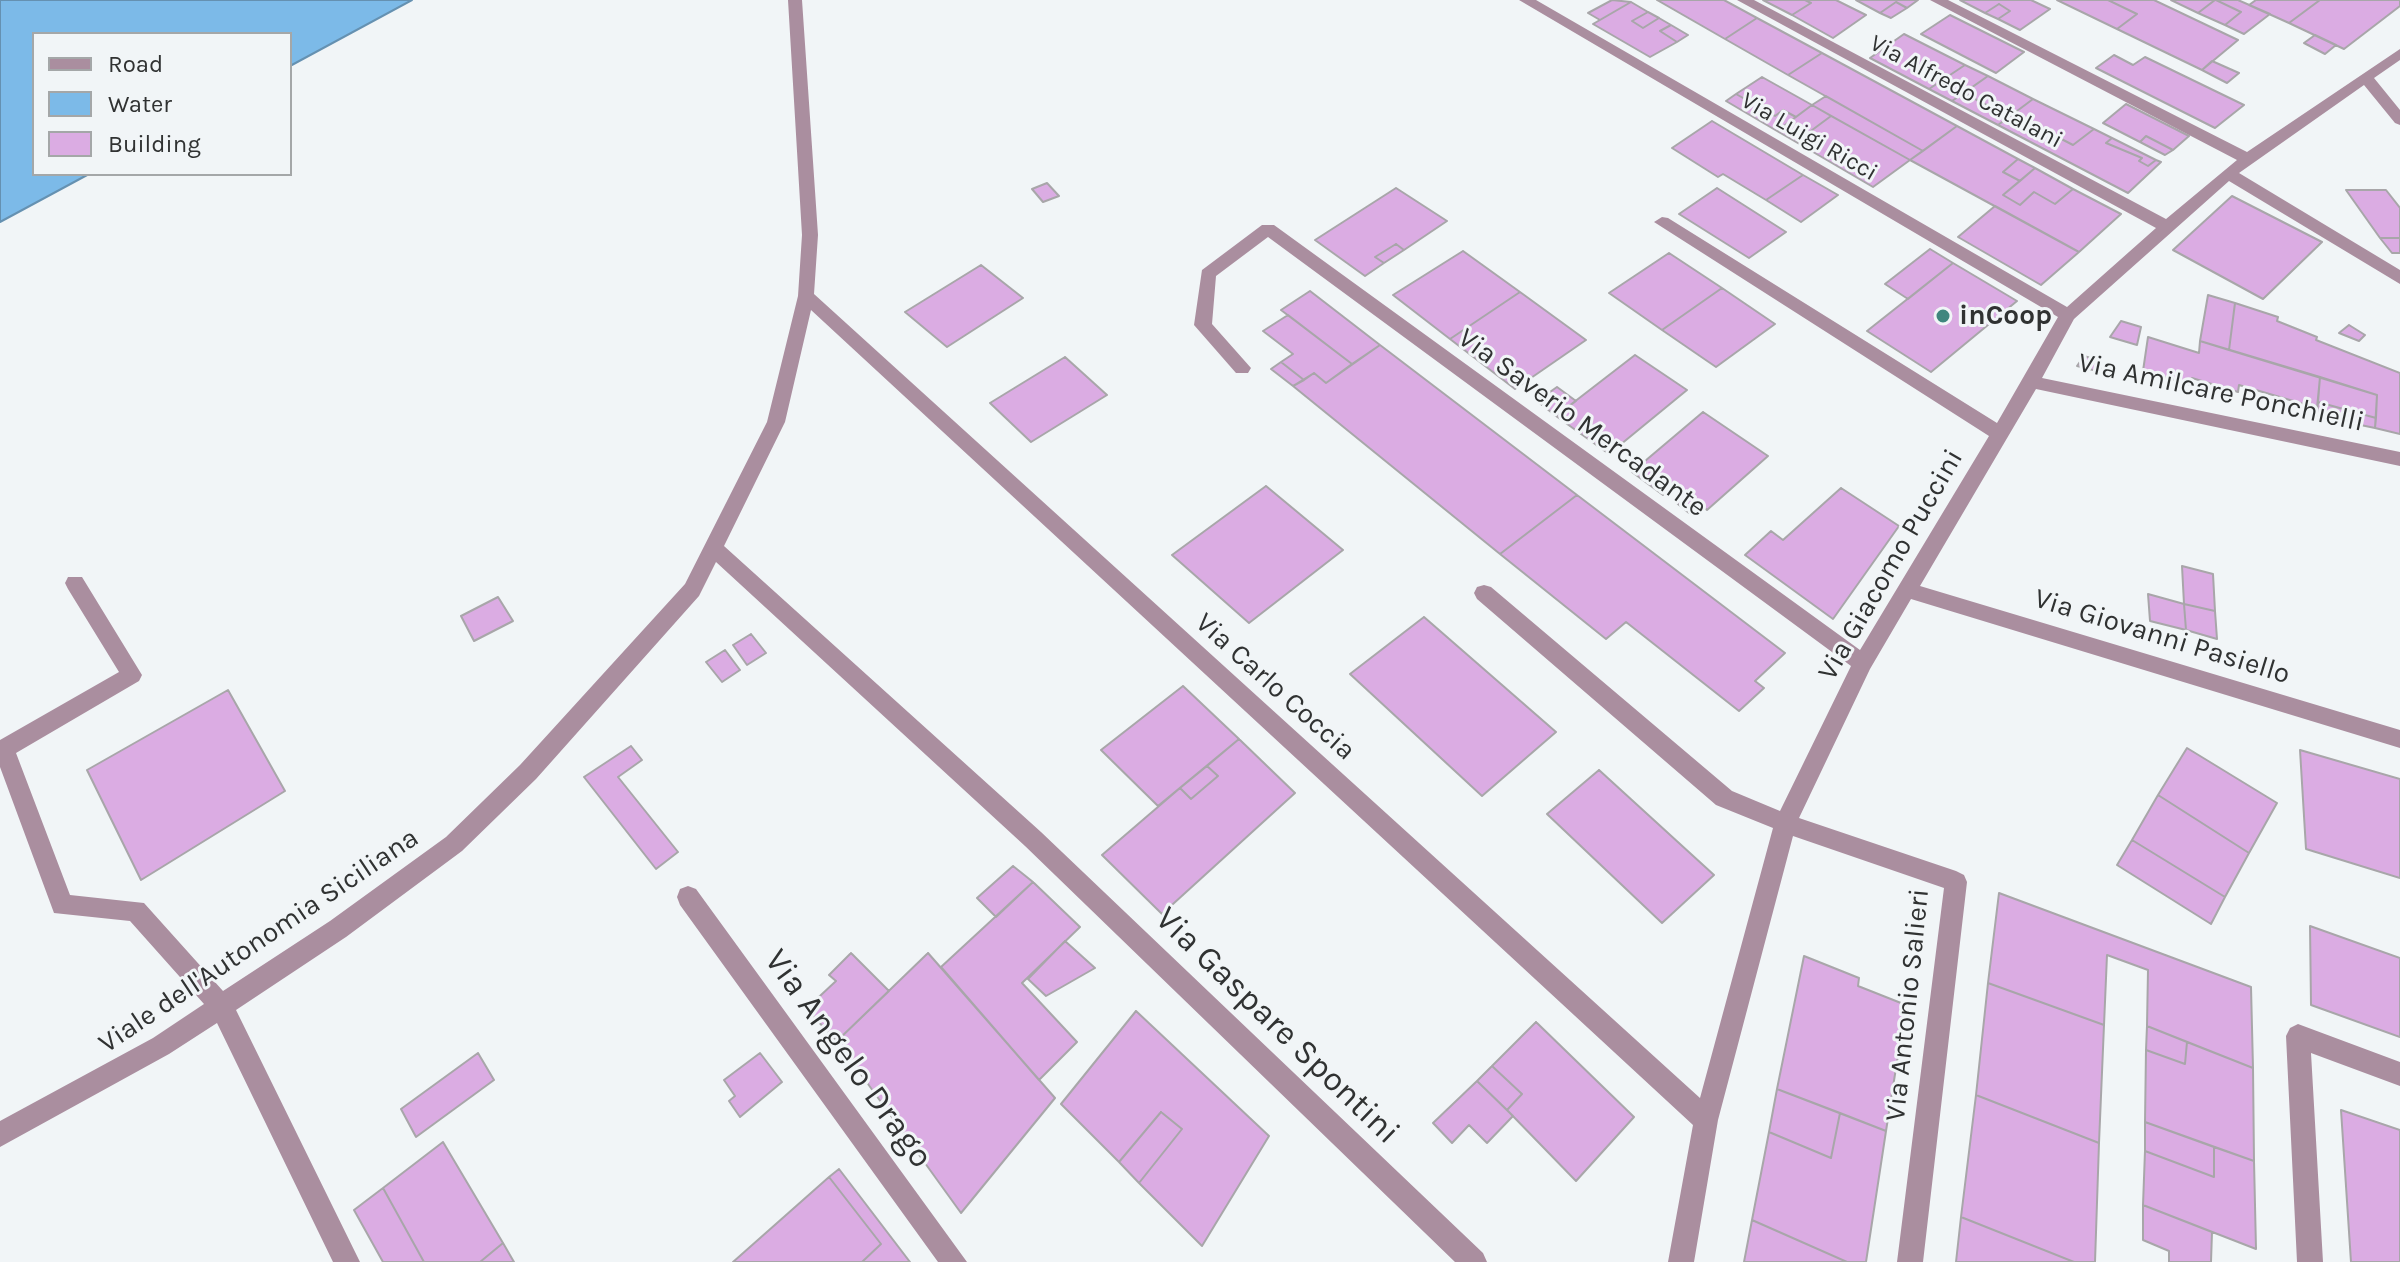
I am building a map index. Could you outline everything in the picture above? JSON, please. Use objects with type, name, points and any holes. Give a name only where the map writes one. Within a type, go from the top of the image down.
[{"type":"street","name":"Viale dell'Autonomia Siciliana","points":[[0,1135],[161,1046],[338,929],[454,844],[528,772],[692,590],[776,422],[806,296],[810,235],[795,0]]},
{"type":"street","name":"Via Luigi Ricci","points":[[1526,0],[2068,315]]},
{"type":"street","name":"Via Alfredo Catalani","points":[[1744,0],[2165,226]]},
{"type":"street","points":[[1937,0],[2248,159]]},
{"type":"street","name":"Via Giacomo Puccini","points":[[1681,1262],[1706,1120],[1785,823],[1863,663],[2068,315],[2228,173],[2398,57]]},
{"type":"street","points":[[2365,77],[2400,120]]},
{"type":"street","points":[[2228,173],[2400,278]]},
{"type":"street","points":[[1662,222],[2000,434]]},
{"type":"street","name":"Via Saverio Mercadante","points":[[1242,368],[1203,325],[1208,274],[1268,229],[1863,663]]},
{"type":"street","name":"Via Carlo Coccia","points":[[806,296],[1706,1120]]},
{"type":"street","name":"Via Amilcare Ponchielli","points":[[2031,382],[2400,459]]},
{"type":"street","name":"Via Gaspare Spontini","points":[[713,548],[1033,839],[1474,1262]]},
{"type":"street","points":[[75,583],[132,675],[4,749],[62,905],[136,911],[221,1006],[347,1262]]},
{"type":"street","name":"Via Giovanni Pasiello","points":[[1907,590],[2400,739]]},
{"type":"street","points":[[1484,593],[1724,798],[1785,823]]},
{"type":"street","name":"Via Antonio Salieri","points":[[1785,823],[1956,882],[1910,1262]]},
{"type":"street","name":"Via Angelo Drago","points":[[688,897],[954,1262]]},
{"type":"street","points":[[2310,1262],[2298,1036],[2400,1074]]},
{"type":"water","points":[[0,0],[412,0],[292,65],[292,32],[32,32],[32,176],[85,176],[0,222]]},
{"type":"building","points":[[1612,0],[1631,2],[1600,20],[1588,13]]},
{"type":"building","points":[[1657,0],[1724,0],[1757,18],[1725,39]]},
{"type":"building","points":[[1763,0],[1805,0],[1811,3],[1792,15]]},
{"type":"building","points":[[1805,0],[1836,0],[1866,15],[1833,38],[1792,15],[1811,3]]},
{"type":"building","points":[[1856,0],[1918,0],[1907,8],[1896,2],[1880,13]]},
{"type":"building","points":[[1960,0],[2031,0],[2050,9],[2020,30],[1998,19],[2010,11],[1999,4],[1985,13]]},
{"type":"building","points":[[2057,0],[2108,0],[2137,14],[2117,29]]},
{"type":"building","points":[[2108,0],[2154,0],[2238,40],[2202,70],[2117,29],[2137,14]]},
{"type":"building","points":[[2171,0],[2215,0],[2198,13]]},
{"type":"building","points":[[2215,0],[2241,12],[2225,25],[2198,13]]},
{"type":"building","points":[[2216,0],[2238,0],[2270,14],[2244,34],[2225,25],[2241,12]]},
{"type":"building","points":[[2256,0],[2320,0],[2289,23],[2249,5]]},
{"type":"building","points":[[2320,0],[2400,0],[2400,6],[2344,49],[2289,23]]},
{"type":"building","points":[[1631,2],[1648,12],[1632,21],[1643,28],[1659,18],[1671,25],[1660,31],[1677,42],[1650,57],[1593,24]]},
{"type":"building","points":[[1896,2],[1907,8],[1891,18],[1880,13]]},
{"type":"building","points":[[1999,4],[2010,11],[1998,19],[1985,13]]},
{"type":"building","points":[[1648,12],[1659,18],[1643,28],[1632,21]]},
{"type":"building","points":[[1950,15],[2024,52],[1996,73],[1921,34]]},
{"type":"building","points":[[1757,18],[1822,53],[1788,75],[1725,39]]},
{"type":"building","points":[[1671,25],[1688,35],[1677,42],[1660,31]]},
{"type":"building","points":[[1904,34],[1965,65],[1929,89],[1870,58]]},
{"type":"building","points":[[2315,35],[2336,45],[2325,54],[2304,43]]},
{"type":"building","points":[[1822,53],[1957,126],[1923,151],[1788,75]]},
{"type":"building","points":[[2114,55],[2133,65],[2145,57],[2244,105],[2215,128],[2096,68]]},
{"type":"building","points":[[2212,61],[2239,73],[2227,83],[2202,70]]},
{"type":"building","points":[[1965,65],[1988,76],[1952,101],[1929,89]]},
{"type":"building","points":[[1988,76],[2033,99],[2009,117],[1964,93]]},
{"type":"building","points":[[1762,77],[1812,105],[1796,117],[1783,110],[1775,116],[1736,94]]},
{"type":"building","points":[[1964,93],[2009,117],[1998,125],[1952,101]]},
{"type":"building","points":[[1736,94],[1775,116],[1783,110],[1796,117],[1777,131],[1726,101]]},
{"type":"building","points":[[1826,96],[1923,151],[1910,160],[1812,105]]},
{"type":"building","points":[[2033,99],[2094,129],[2073,145],[2013,114]]},
{"type":"building","points":[[2126,104],[2189,136],[2173,150],[2146,136],[2140,142],[2103,123]]},
{"type":"building","points":[[1812,105],[1831,116],[1796,142],[1777,131]]},
{"type":"building","points":[[2013,114],[2073,145],[2094,129],[2112,138],[2106,143],[2142,158],[2139,161],[2148,166],[2156,160],[2161,162],[2128,193],[1998,125]]},
{"type":"building","points":[[1831,116],[1910,160],[1873,187],[1796,142]]},
{"type":"building","points":[[1712,121],[1803,175],[1766,200],[1723,174],[1718,177],[1672,148]]},
{"type":"building","points":[[1957,126],[2018,159],[2003,172],[2020,181],[2003,195],[2020,205],[2034,192],[2055,204],[2073,189],[2121,214],[2079,252],[1910,160]]},
{"type":"building","points":[[2146,136],[2173,150],[2165,155],[2140,142]]},
{"type":"building","points":[[2112,138],[2156,160],[2148,166],[2139,161],[2142,158],[2106,143]]},
{"type":"building","points":[[2018,159],[2035,168],[2020,181],[2003,172]]},
{"type":"building","points":[[2035,168],[2073,189],[2055,204],[2034,192],[2020,205],[2003,195]]},
{"type":"building","points":[[1803,175],[1838,195],[1801,222],[1766,200]]},
{"type":"building","points":[[1047,183],[1059,196],[1043,202],[1032,189]]},
{"type":"building","points":[[1396,188],[1447,221],[1404,250],[1396,244],[1375,257],[1384,263],[1365,276],[1315,240]]},
{"type":"building","points":[[1717,188],[1786,232],[1749,258],[1679,214]]},
{"type":"building","points":[[2346,190],[2386,190],[2400,208],[2400,238],[2380,238]]},
{"type":"building","points":[[2232,196],[2322,242],[2263,299],[2173,250]]},
{"type":"building","points":[[1995,206],[2079,252],[2041,285],[1958,237]]},
{"type":"building","points":[[2380,238],[2400,238],[2400,253],[2392,253]]},
{"type":"building","points":[[1396,244],[1404,250],[1384,263],[1375,257]]},
{"type":"building","points":[[1930,249],[1953,263],[1908,299],[1885,284]]},
{"type":"building","points":[[1463,251],[1520,292],[1450,339],[1393,295]]},
{"type":"building","points":[[1669,253],[1722,288],[1662,330],[1609,293]]},
{"type":"building","name":"inCoop","points":[[1953,263],[2017,301],[1931,372],[1867,331]]},
{"type":"building","points":[[981,265],[1023,298],[947,347],[905,312]]},
{"type":"building","points":[[1722,288],[1775,324],[1716,367],[1662,330]]},
{"type":"building","points":[[1310,291],[1380,345],[1352,364],[1281,310]]},
{"type":"building","points":[[1520,292],[1586,340],[1515,389],[1450,339]]},
{"type":"building","points":[[2208,295],[2235,303],[2229,350],[2200,341]]},
{"type":"building","points":[[2235,303],[2278,317],[2277,321],[2317,337],[2316,340],[2400,373],[2400,434],[2375,428],[2377,395],[2229,350]]},
{"type":"building","points":[[1288,315],[1352,364],[1326,383],[1314,373],[1304,380],[1281,362],[1293,354],[1263,331]]},
{"type":"building","points":[[2121,321],[2141,327],[2137,345],[2110,337]]},
{"type":"building","points":[[2349,325],[2365,335],[2359,341],[2339,333]]},
{"type":"building","points":[[2148,337],[2199,353],[2200,341],[2320,377],[2317,408],[2239,385],[2238,392],[2192,378],[2191,385],[2143,371]]},
{"type":"building","points":[[1380,345],[1577,495],[1500,554],[1293,386],[1314,373],[1326,383]]},
{"type":"building","points":[[1635,355],[1687,390],[1609,454],[1556,416]]},
{"type":"building","points":[[2084,356],[2101,361],[2101,372],[2077,366]]},
{"type":"building","points":[[1065,357],[1107,395],[1031,442],[990,403]]},
{"type":"building","points":[[1281,362],[1304,380],[1293,386],[1271,369]]},
{"type":"building","points":[[2320,377],[2377,395],[2376,418],[2318,402]]},
{"type":"building","points":[[1557,387],[1576,401],[1556,416],[1537,401]]},
{"type":"building","points":[[2318,402],[2376,418],[2375,428],[2317,416]]},
{"type":"building","points":[[1703,412],[1768,456],[1707,510],[1700,504],[1689,513],[1673,500],[1682,492],[1673,485],[1663,495],[1632,472]]},
{"type":"building","points":[[1266,486],[1343,550],[1249,623],[1172,555]]},
{"type":"building","points":[[1841,488],[1899,526],[1833,619],[1745,555],[1771,531],[1783,540]]},
{"type":"building","points":[[1577,495],[1785,653],[1755,681],[1764,688],[1739,711],[1626,622],[1606,639],[1500,554]]},
{"type":"building","points":[[2182,566],[2213,574],[2215,611],[2184,604]]},
{"type":"building","points":[[2148,594],[2184,604],[2186,630],[2150,621]]},
{"type":"building","points":[[498,597],[513,621],[474,641],[461,616]]},
{"type":"building","points":[[2184,604],[2215,611],[2217,639],[2186,630]]},
{"type":"building","points":[[1424,617],[1556,732],[1482,796],[1350,674]]},
{"type":"building","points":[[751,634],[766,653],[747,665],[733,645]]},
{"type":"building","points":[[725,650],[740,670],[722,682],[706,662]]},
{"type":"building","points":[[1183,686],[1239,739],[1158,806],[1101,750]]},
{"type":"building","points":[[228,690],[285,791],[141,880],[87,770]]},
{"type":"building","points":[[1239,739],[1295,793],[1162,914],[1102,855],[1180,788],[1191,799],[1218,776],[1207,766]]},
{"type":"building","points":[[631,746],[642,760],[618,777],[678,852],[656,869],[584,777]]},
{"type":"building","points":[[2187,748],[2277,803],[2249,853],[2158,795]]},
{"type":"building","points":[[2300,750],[2400,779],[2400,878],[2306,849]]},
{"type":"building","points":[[1207,766],[1218,776],[1191,799],[1180,788]]},
{"type":"building","points":[[1599,770],[1714,875],[1662,923],[1547,814]]},
{"type":"building","points":[[2158,795],[2249,853],[2225,897],[2132,840]]},
{"type":"building","points":[[2132,840],[2225,897],[2211,924],[2117,865]]},
{"type":"building","points":[[1013,866],[1033,882],[996,917],[977,898]]},
{"type":"building","points":[[1033,882],[1080,927],[1022,983],[1077,1042],[1039,1080],[941,967]]},
{"type":"building","points":[[1999,893],[2251,987],[2253,1068],[2147,1026],[2148,970],[2107,955],[2104,1025],[1988,983]]},
{"type":"building","points":[[2310,926],[2400,958],[2400,1037],[2311,1005]]},
{"type":"building","points":[[1065,941],[1095,968],[1046,996],[1028,979]]},
{"type":"building","points":[[851,953],[889,991],[837,1041],[806,1009],[836,981],[829,975]]},
{"type":"building","points":[[928,953],[1055,1098],[961,1213],[837,1041]]},
{"type":"building","points":[[1804,956],[1859,978],[1858,986],[1906,1005],[1886,1131],[1777,1089]]},
{"type":"building","points":[[1988,983],[2104,1025],[2099,1143],[1976,1095]]},
{"type":"building","points":[[1136,1011],[1269,1136],[1202,1246],[1139,1183],[1182,1129],[1161,1112],[1119,1162],[1061,1104]]},
{"type":"building","points":[[1536,1022],[1634,1117],[1576,1181],[1507,1110],[1522,1094],[1492,1066]]},
{"type":"building","points":[[2147,1026],[2187,1042],[2185,1064],[2146,1050]]},
{"type":"building","points":[[2187,1042],[2253,1068],[2254,1161],[2145,1122],[2146,1050],[2185,1064]]},
{"type":"building","points":[[478,1053],[494,1080],[416,1137],[401,1109]]},
{"type":"building","points":[[760,1053],[782,1082],[740,1117],[729,1101],[735,1096],[724,1080]]},
{"type":"building","points":[[1492,1066],[1522,1094],[1507,1110],[1477,1081]]},
{"type":"building","points":[[1477,1081],[1513,1116],[1487,1143],[1469,1125],[1452,1143],[1433,1123]]},
{"type":"building","points":[[1777,1089],[1840,1113],[1831,1158],[1769,1132]]},
{"type":"building","points":[[1976,1095],[2099,1143],[2095,1262],[2074,1262],[1961,1217]]},
{"type":"building","points":[[2341,1110],[2400,1130],[2400,1262],[2351,1262]]},
{"type":"building","points":[[1161,1112],[1182,1129],[1139,1183],[1119,1162]]},
{"type":"building","points":[[1840,1113],[1886,1131],[1866,1262],[1847,1262],[1752,1220],[1769,1132],[1831,1158]]},
{"type":"building","points":[[2145,1122],[2214,1147],[2214,1177],[2145,1151]]},
{"type":"building","points":[[443,1142],[503,1243],[480,1262],[424,1262],[383,1188]]},
{"type":"building","points":[[2214,1147],[2254,1161],[2256,1249],[2143,1205],[2145,1151],[2214,1177]]},
{"type":"building","points":[[839,1169],[910,1262],[862,1262],[881,1244],[829,1177]]},
{"type":"building","points":[[829,1177],[881,1244],[862,1262],[733,1262]]},
{"type":"building","points":[[383,1188],[424,1262],[383,1262],[354,1210]]},
{"type":"building","points":[[2143,1205],[2212,1232],[2211,1262],[2169,1262],[2169,1251],[2143,1240]]},
{"type":"building","points":[[1961,1217],[2074,1262],[1956,1262]]},
{"type":"building","points":[[1752,1220],[1847,1262],[1744,1262]]},
{"type":"building","points":[[503,1243],[514,1262],[480,1262]]},
{"type":"place","name":"inCoop","points":[[1943,316]]}]
